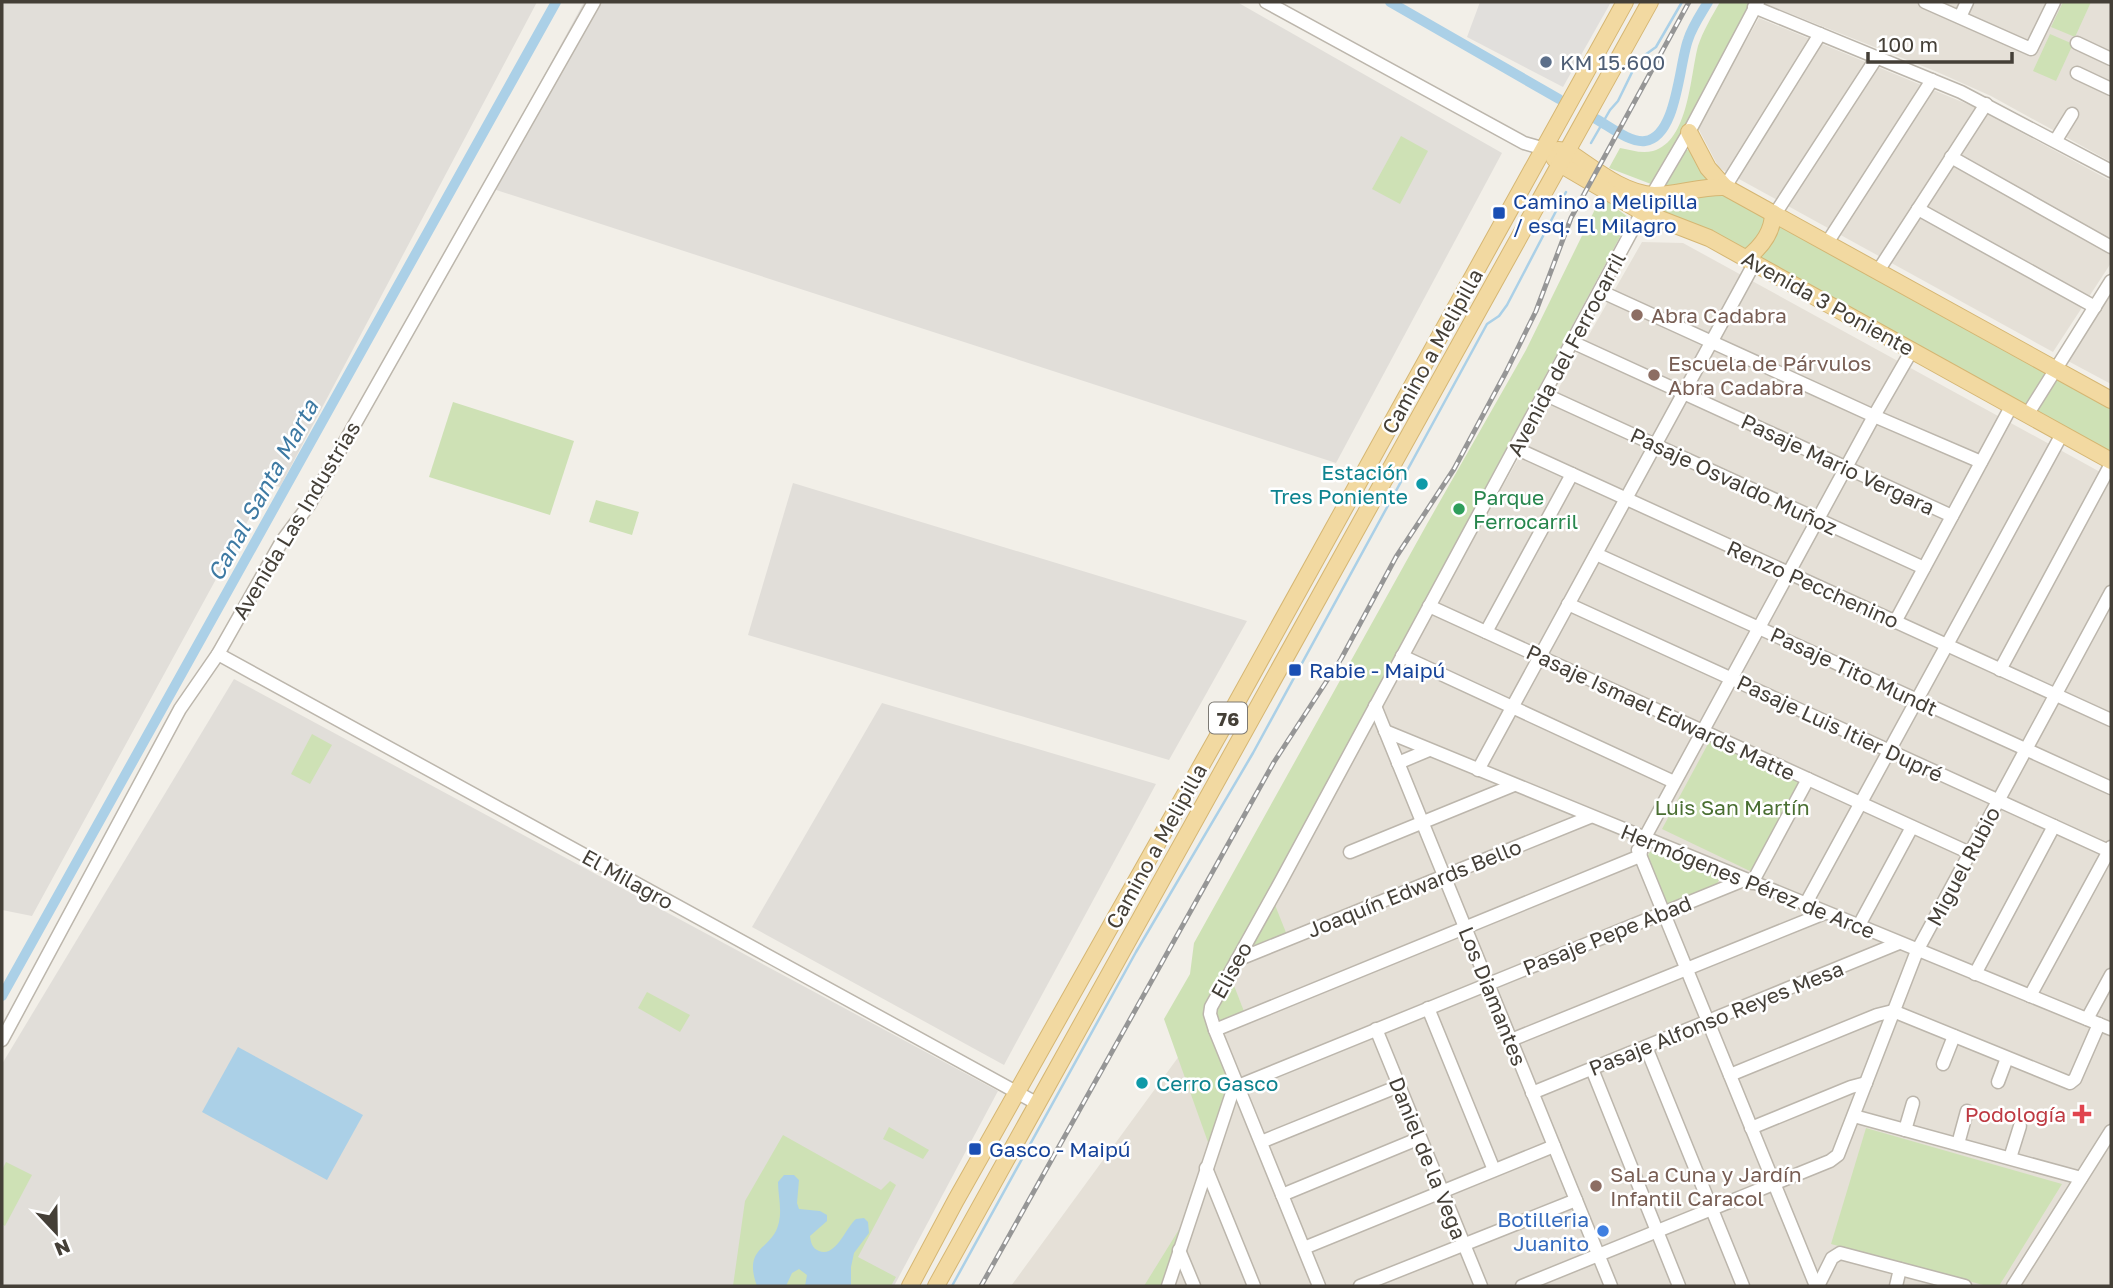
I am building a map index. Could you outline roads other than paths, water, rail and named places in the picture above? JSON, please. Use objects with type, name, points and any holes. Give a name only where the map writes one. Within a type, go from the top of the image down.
[{"type":"main road","name":"Camino a Melipilla","points":[[910,1286],[1625,2]]},
{"type":"main road","name":"Camino a Melipilla","points":[[936,1286],[1650,2]]},
{"type":"main road","points":[[1689,132],[1708,168],[1725,187],[2111,400]]},
{"type":"main road","name":"Avenida 3 Poniente","points":[[1545,149],[1626,187],[1654,195],[1725,187]]},
{"type":"main road","name":"Avenida 3 Poniente","points":[[1563,158],[1642,212],[1699,233],[1751,260],[2111,463]]},
{"type":"main road","points":[[1751,260],[1771,227],[1774,214]]},
{"type":"main road","points":[[1227,720],[1246,731]]},
{"type":"main road","points":[[1181,802],[1201,812]]},
{"type":"main road","points":[[1079,983],[1099,994]]},
{"type":"street","name":"Avenida Las Industrias","points":[[2,1040],[180,709],[218,654],[282,541],[314,497],[594,2]]},
{"type":"street","name":"Avenida 3 Poniente","points":[[1266,2],[1517,139],[1545,149]]},
{"type":"street","points":[[1926,2],[2031,49],[2054,2]]},
{"type":"street","points":[[1960,17],[1967,2]]},
{"type":"street","points":[[1756,5],[1986,104],[2110,168]]},
{"type":"street","name":"Avenida del Ferrocarril","points":[[1375,706],[1756,5]]},
{"type":"street","points":[[1725,187],[1820,34]]},
{"type":"street","points":[[2077,43],[2111,59]]},
{"type":"street","points":[[1774,214],[1877,57]]},
{"type":"street","points":[[2077,73],[2109,83]]},
{"type":"street","points":[[1827,243],[1932,80]]},
{"type":"street","points":[[1878,271],[1986,104]]},
{"type":"street","points":[[2056,140],[2072,114]]},
{"type":"street","points":[[1951,157],[2111,247]]},
{"type":"street","points":[[1918,209],[2095,307]]},
{"type":"street","points":[[1478,770],[1712,341],[1751,260]]},
{"type":"street","points":[[2027,415],[2111,281]]},
{"type":"street","points":[[1600,291],[1981,462]]},
{"type":"street","name":"Pasaje Mario Vergara","points":[[1572,342],[1952,516]]},
{"type":"street","points":[[1817,1286],[1640,856],[1638,836],[1675,782],[1912,350]]},
{"type":"street","name":"Pasaje Osvaldo Muñoz","points":[[1544,394],[1924,568]]},
{"type":"street","points":[[1895,622],[2012,405]]},
{"type":"street","points":[[1805,905],[2062,434]]},
{"type":"street","name":"Renzo Pecchenino","points":[[1514,448],[2111,720]]},
{"type":"street","points":[[2000,670],[2111,463]]},
{"type":"street","points":[[1486,632],[1572,474]]},
{"type":"street","name":"Pasaje Tito Mundt","points":[[1596,554],[2111,788]]},
{"type":"street","name":"Miguel Rubio","points":[[1774,1184],[1830,1161],[1840,1152],[1917,951],[2111,592]]},
{"type":"street","name":"Pasaje Luis Itier Dupré","points":[[1568,604],[2110,850]]},
{"type":"street","name":"Pasaje Ismael Edwards Matte","points":[[1429,606],[1970,853]]},
{"type":"street","name":"El Milagro","points":[[218,654],[1038,1104]]},
{"type":"street","points":[[1402,656],[1675,782]]},
{"type":"street","name":"Los Diamantes","points":[[1375,706],[1611,1286]]},
{"type":"street","name":"Eliseo","points":[[1319,1286],[1209,1014],[1375,706]]},
{"type":"street","name":"Hermógenes Pérez de Arce","points":[[1385,731],[2099,1024]]},
{"type":"street","points":[[1398,763],[1429,750]]},
{"type":"street","points":[[1748,881],[1808,779]]},
{"type":"street","points":[[1350,852],[1514,785]]},
{"type":"street","name":"Joaquín Edwards Bello","points":[[1237,960],[1590,817]]},
{"type":"street","points":[[1975,974],[2054,826]]},
{"type":"street","points":[[1858,926],[1912,827]]},
{"type":"street","points":[[2030,996],[2110,850]]},
{"type":"street","points":[[1215,1030],[1640,856]]},
{"type":"street","name":"Pasaje Pepe Abad","points":[[1238,1086],[1664,912],[1748,881]]},
{"type":"street","points":[[1511,1040],[1825,913]]},
{"type":"street","name":"Pasaje Alfonso Reyes Mesa","points":[[1532,1093],[1899,943]]},
{"type":"street","points":[[1730,1074],[1893,1011],[2072,1083],[2099,1024],[2111,975]]},
{"type":"street","points":[[1428,1008],[1494,1170]]},
{"type":"street","name":"Daniel de la Vega","points":[[1376,1029],[1481,1286]]},
{"type":"street","points":[[1943,1064],[1954,1036]]},
{"type":"street","points":[[1646,1047],[1743,1286]]},
{"type":"street","points":[[1998,1082],[2007,1058]]},
{"type":"street","points":[[1592,1069],[1679,1286]]},
{"type":"street","points":[[1751,1128],[1866,1083]]},
{"type":"street","points":[[1168,1286],[1233,1090],[1238,1086]]},
{"type":"street","points":[[1261,1142],[1399,1086]]},
{"type":"street","points":[[1905,1130],[1913,1102]]},
{"type":"street","points":[[1958,1144],[1967,1111]]},
{"type":"street","points":[[1854,1116],[2081,1178]]},
{"type":"street","points":[[2010,1158],[2020,1126]]},
{"type":"street","points":[[2013,1286],[2081,1178],[2107,1148],[2111,1130]]},
{"type":"street","points":[[1282,1195],[1420,1138]]},
{"type":"street","points":[[1304,1248],[1554,1146]]},
{"type":"street","points":[[1206,1168],[1254,1286]]},
{"type":"street","points":[[1522,1286],[1774,1184]]},
{"type":"street","points":[[1360,1286],[1576,1200]]},
{"type":"street","points":[[1180,1250],[1194,1286]]},
{"type":"street","points":[[1817,1286],[1832,1258],[1838,1254],[1965,1286]]},
{"type":"street","points":[[1896,1286],[1900,1269]]},
{"type":"water","points":[[238,1047],[363,1115],[327,1180],[202,1112]]},
{"type":"water","points":[[784,1175],[794,1175],[799,1180],[799,1209],[820,1211],[827,1215],[827,1221],[810,1236],[812,1245],[817,1250],[831,1250],[856,1219],[864,1218],[868,1222],[869,1233],[854,1253],[851,1286],[805,1286],[807,1275],[799,1269],[792,1273],[786,1286],[757,1286],[753,1263],[756,1255],[776,1231],[780,1212],[778,1182]]},
{"type":"waterway","name":"Canal Santa Marta","points":[[2,996],[556,2]]},
{"type":"waterway","name":"Canal Santa Marta","points":[[1390,2],[1559,99]]},
{"type":"waterway","points":[[1591,143],[1618,101],[1638,60],[1656,47],[1682,2]]},
{"type":"waterway","name":"Canal Santa Marta","points":[[1596,119],[1639,141],[1656,136],[1670,114],[1688,40],[1708,2]]},
{"type":"waterway","points":[[952,1286],[1136,952],[1253,753],[1487,324],[1499,316],[1507,305],[1566,192]]},
{"type":"railway","points":[[981,1286],[1274,762],[1341,659],[1396,557],[1454,469],[1536,311],[1571,218],[1689,2]]},
{"type":"place","name":"KM 15.600","points":[[1546,62]]},
{"type":"place","name":"Camino a Melipilla / esq. El Milagro","points":[[1499,213]]},
{"type":"place","name":"Abra Cadabra","points":[[1637,315]]},
{"type":"place","name":"Escuela de Párvulos Abra Cadabra","points":[[1654,375]]},
{"type":"place","name":"Estación Tres Poniente","points":[[1422,484]]},
{"type":"place","name":"Parque Ferrocarril","points":[[1459,509]]},
{"type":"place","name":"Rabie - Maipú","points":[[1295,670]]},
{"type":"place","name":"Cerro Gasco","points":[[1142,1083]]},
{"type":"place","name":"Podología","points":[[2082,1114]]},
{"type":"place","name":"Gasco - Maipú","points":[[975,1149]]},
{"type":"place","name":"SaLa Cuna y Jardín Infantil Caracol","points":[[1596,1186]]},
{"type":"place","name":"Botilleria Juanito","points":[[1603,1231]]},
{"type":"park label","name":"Luis San Martín","points":[[1732,807]]}]
